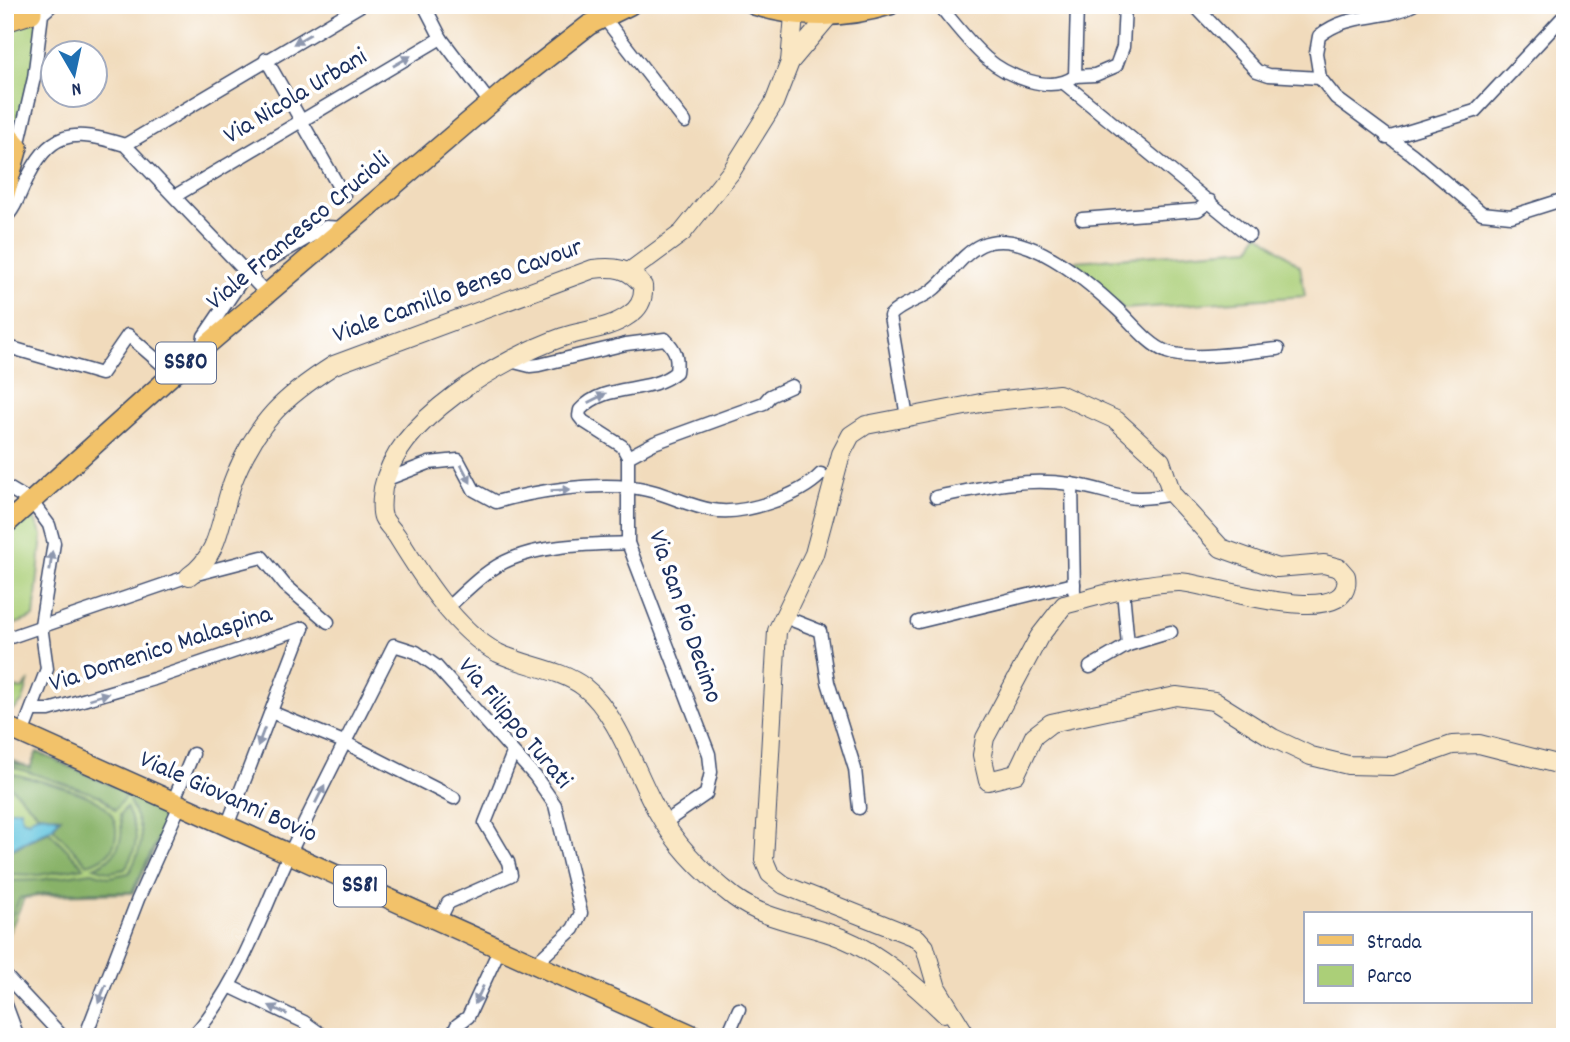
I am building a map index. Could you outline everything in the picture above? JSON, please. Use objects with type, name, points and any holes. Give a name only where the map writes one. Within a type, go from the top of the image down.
[{"type":"highway","points":[[5,20],[30,12]]},
{"type":"main road","name":"SS80","points":[[598,10],[630,5]]},
{"type":"main road","points":[[754,5],[794,15],[890,5]]},
{"type":"main road","name":"Viale Francesco Crucioli","points":[[5,525],[173,374],[598,10]]},
{"type":"main road","points":[[790,62],[843,12]]},
{"type":"main road","points":[[794,15],[790,62],[774,103],[731,172],[682,233],[629,272],[643,286],[643,297],[631,314],[615,323],[563,337],[510,360],[449,401],[414,432],[395,456],[385,480],[383,516],[426,585],[447,608],[495,651],[585,688],[603,706],[664,823],[701,871],[747,906],[849,941],[897,973],[913,973],[923,977],[966,1035]]},
{"type":"main road","points":[[5,132],[18,147],[5,194]]},
{"type":"main road","name":"Viale Camillo Benso Cavour","points":[[189,576],[201,568],[214,547],[234,479],[256,433],[279,404],[301,386],[334,365],[593,269],[612,266],[629,272]]},
{"type":"main road","points":[[923,977],[925,947],[917,938],[784,885],[770,874],[764,860],[773,653],[782,616],[800,588],[814,554],[846,444],[851,435],[866,425],[926,413],[1059,394],[1116,420],[1161,461],[1172,494],[1221,548],[1277,568],[1324,564],[1339,568],[1346,576],[1345,590],[1337,598],[1314,604],[1248,598],[1178,582],[1123,591],[1074,593],[1040,637],[985,738],[982,754],[988,781],[1016,775],[1034,736],[1051,723],[1176,696],[1214,701],[1273,738],[1311,756],[1348,765],[1392,766],[1452,745],[1479,744],[1565,766]]},
{"type":"main road","name":"Viale Giovanni Bovio","points":[[14,730],[697,1037]]},
{"type":"street","points":[[18,147],[34,78],[42,15],[52,5]]},
{"type":"street","points":[[125,145],[361,5]]},
{"type":"street","points":[[424,5],[441,38],[491,103]]},
{"type":"street","points":[[939,5],[985,57],[999,67],[1038,83],[1095,75],[1115,66],[1123,47],[1125,5]]},
{"type":"street","points":[[1070,80],[1077,5]]},
{"type":"street","points":[[1194,5],[1257,71],[1269,75],[1320,78]]},
{"type":"street","points":[[1413,5],[1398,12],[1345,20],[1332,25],[1319,36],[1316,52],[1320,78],[1336,98],[1412,155],[1482,213],[1511,216],[1565,199]]},
{"type":"street","points":[[598,10],[685,122]]},
{"type":"street","points":[[1387,138],[1475,111],[1565,15]]},
{"type":"street","name":"Via Nicola Urbani","points":[[175,195],[441,38]]},
{"type":"street","points":[[266,60],[303,119],[344,195]]},
{"type":"street","points":[[1070,80],[1250,234]]},
{"type":"street","points":[[5,218],[37,158],[60,138],[95,136],[125,145],[267,294]]},
{"type":"street","points":[[1082,219],[1198,210],[1210,201]]},
{"type":"street","points":[[202,349],[204,336],[246,274],[326,228],[344,228]]},
{"type":"street","points":[[908,417],[890,316],[926,295],[965,257],[988,243],[1024,244],[1042,252],[1108,300],[1158,347],[1171,353],[1188,356],[1278,349]]},
{"type":"street","points":[[5,346],[102,374],[128,335],[173,374]]},
{"type":"street","points":[[510,360],[539,365],[626,344],[665,339],[674,348],[676,372],[664,382],[603,393],[580,410],[579,416],[583,421],[622,446],[628,457],[654,443],[764,403],[770,396],[792,386]]},
{"type":"street","name":"Via San Pio Decimo","points":[[628,457],[628,543],[709,754],[711,772],[706,794],[664,823]]},
{"type":"street","points":[[385,480],[429,463],[458,460],[474,490],[496,502],[544,491],[628,486],[658,491],[720,511],[779,499],[811,485],[821,474]]},
{"type":"street","points":[[936,497],[1017,481],[1072,484],[1126,499],[1172,494]]},
{"type":"street","points":[[918,622],[1074,593],[1072,484]]},
{"type":"street","points":[[5,486],[32,502],[49,526],[54,543],[41,625],[47,669],[32,710],[14,730]]},
{"type":"street","points":[[447,608],[486,574],[511,559],[541,551],[628,543]]},
{"type":"street","points":[[5,639],[189,576],[262,557],[285,584],[328,622]]},
{"type":"street","points":[[1123,591],[1128,645]]},
{"type":"street","points":[[782,616],[820,631],[828,682],[855,769],[859,808]]},
{"type":"street","name":"Via Domenico Malaspina","points":[[32,710],[49,710],[154,680],[303,628],[271,712]]},
{"type":"street","points":[[1090,667],[1128,645],[1171,632]]},
{"type":"street","name":"Via Filippo Turati","points":[[346,743],[394,645],[416,652],[436,666],[535,776],[555,805],[580,902],[579,923],[536,964]]},
{"type":"street","points":[[227,826],[271,712],[346,743],[454,798]]},
{"type":"street","points":[[192,1037],[229,986],[289,855],[346,743]]},
{"type":"street","points":[[86,1033],[193,754]]},
{"type":"street","points":[[439,921],[448,903],[512,875],[508,862],[485,824],[513,754]]},
{"type":"street","points":[[452,1037],[457,1025],[468,1017],[500,948]]},
{"type":"street","points":[[5,975],[63,1037]]},
{"type":"street","points":[[229,986],[304,1022],[325,1037]]},
{"type":"street","points":[[5,1002],[18,1037]]},
{"type":"street","points":[[727,1037],[740,1009]]},
{"type":"green space","points":[[42,19],[18,147],[5,132],[5,27]]},
{"type":"green space","points":[[1258,233],[1300,266],[1305,296],[1124,309],[1075,271],[1076,261],[1251,248]]},
{"type":"green space","points":[[29,508],[42,535],[34,617],[5,628],[5,532]]},
{"type":"green space","points":[[28,683],[23,701],[14,710],[5,708],[5,692],[10,693],[11,688],[22,689]]},
{"type":"green space","points":[[37,752],[174,811],[133,893],[24,898],[6,940],[5,757],[30,768]]},
{"type":"green space","points":[[37,752],[128,793],[115,810],[100,796],[13,767],[15,763],[30,768]]},
{"type":"green space","points":[[5,772],[68,789],[100,803],[112,815],[115,825],[116,835],[108,854],[87,864],[53,828],[61,817],[38,814],[5,781]]},
{"type":"green space","points":[[133,794],[171,812],[132,892],[47,893],[20,898],[8,924],[5,922],[5,881],[39,880],[92,872],[109,877],[129,873],[138,853],[141,837],[138,821],[129,801]]},
{"type":"green space","points":[[126,807],[136,838],[130,860],[125,869],[110,872],[94,867],[109,858],[118,847],[120,815]]},
{"type":"green space","points":[[49,831],[84,867],[39,875],[5,874],[5,853]]},
{"type":"water","points":[[20,809],[22,819],[29,821],[39,815],[59,818],[52,828],[5,852],[5,811]]}]
